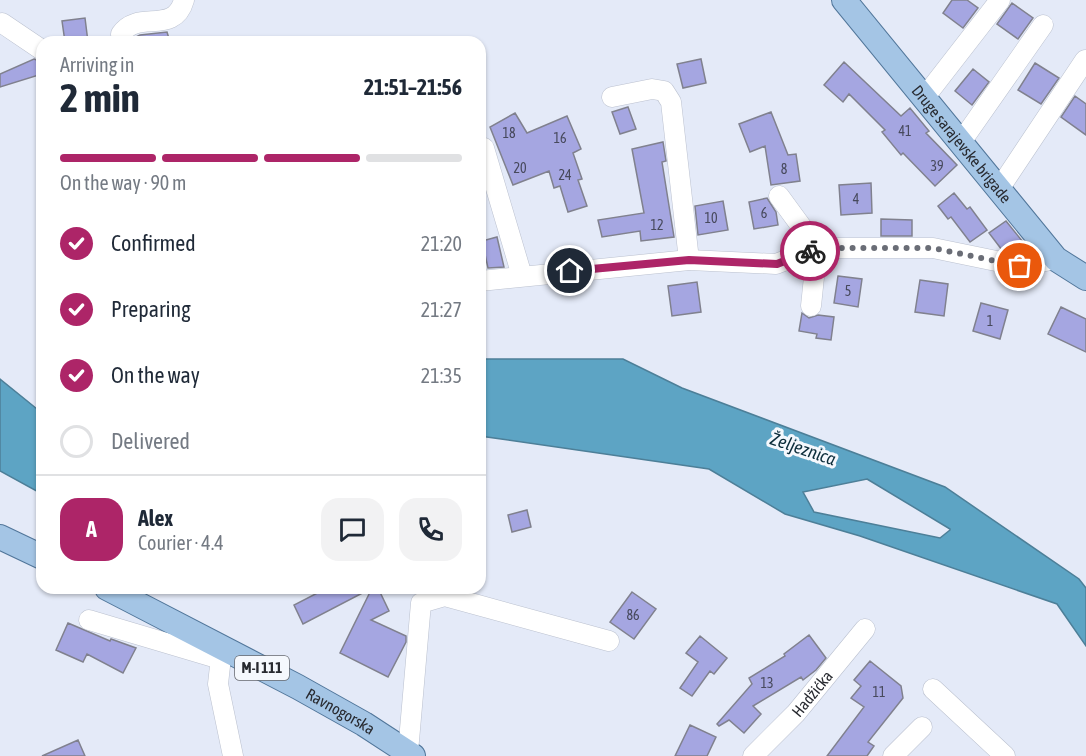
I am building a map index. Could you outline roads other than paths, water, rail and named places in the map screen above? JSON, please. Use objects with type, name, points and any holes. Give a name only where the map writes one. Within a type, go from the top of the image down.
[{"type":"main road","name":"Druge sarajevske brigade","points":[[844,0],[1056,259],[1086,278]]},
{"type":"main road","points":[[0,537],[36,554]]},
{"type":"main road","name":"Ravnogorska","points":[[116,594],[221,654],[298,687],[410,754]]},
{"type":"street","points":[[121,36],[125,27],[132,24],[172,19],[181,9],[184,0]]},
{"type":"street","points":[[924,98],[1000,0]]},
{"type":"street","points":[[2,23],[36,46]]},
{"type":"street","points":[[960,142],[1043,26]]},
{"type":"street","points":[[999,189],[1086,60]]},
{"type":"street","points":[[612,97],[652,89],[664,91],[671,102],[689,260]]},
{"type":"street","points":[[486,155],[522,276]]},
{"type":"street","points":[[779,196],[817,248],[812,306]]},
{"type":"street","points":[[486,280],[689,260],[777,264],[817,248],[933,248],[1020,266],[1056,259]]},
{"type":"street","points":[[410,754],[421,603],[445,596],[609,641]]},
{"type":"street","points":[[88,620],[221,654],[218,684],[233,756]]},
{"type":"street","name":"Hadžićka","points":[[753,756],[796,713],[865,628]]},
{"type":"street","points":[[933,689],[1005,756]]},
{"type":"street","points":[[893,756],[922,727]]},
{"type":"water","name":"Željeznica","points":[[486,359],[623,359],[682,388],[945,487],[1079,579],[1086,588],[1086,646],[1057,604],[860,536],[785,514],[709,469],[486,437]],"holes":[[[867,479],[950,530],[940,538],[814,512],[803,492]]]},
{"type":"water","points":[[0,379],[36,408],[36,491],[0,471]]}]
